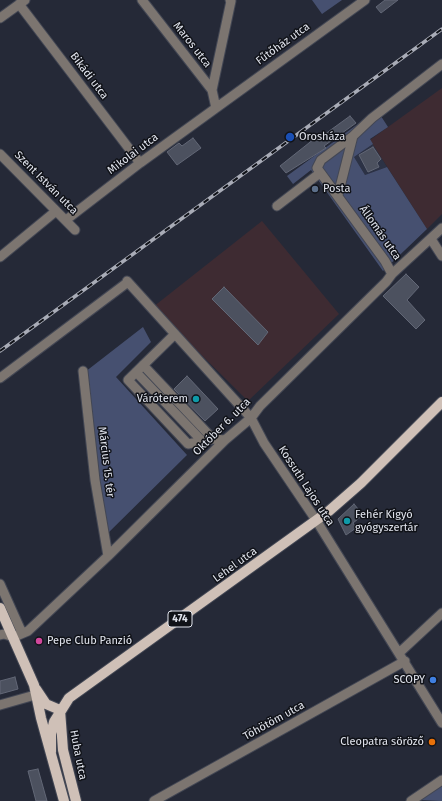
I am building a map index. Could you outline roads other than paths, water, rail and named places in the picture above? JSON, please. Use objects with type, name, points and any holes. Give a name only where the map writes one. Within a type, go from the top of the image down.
[{"type":"main road","name":"Lehel utca","points":[[60,710],[69,698],[316,520],[361,483],[442,402]]},
{"type":"main road","points":[[0,608],[8,632]]},
{"type":"main road","name":"Huba utca","points":[[8,632],[35,690],[64,801]]},
{"type":"main road","points":[[35,690],[46,704],[60,710]]},
{"type":"main road","name":"Huba utca","points":[[51,752],[52,727],[60,710]]},
{"type":"main road","name":"Huba utca","points":[[60,710],[63,750],[76,801]]},
{"type":"street","name":"Maros utca","points":[[142,0],[212,90],[216,108]]},
{"type":"street","points":[[212,90],[231,2],[230,0]]},
{"type":"street","name":"Fűtőház utca","points":[[216,108],[365,0]]},
{"type":"street","points":[[0,18],[22,2]]},
{"type":"street","name":"Bikádi utca","points":[[22,2],[140,163]]},
{"type":"street","points":[[277,206],[319,170],[320,160],[353,136],[372,118],[442,64]]},
{"type":"street","name":"Mikolai utca","points":[[66,220],[140,163],[216,108]]},
{"type":"street","points":[[338,195],[353,136]]},
{"type":"street","name":"Szent István utca","points":[[0,154],[76,230]]},
{"type":"street","name":"Állomás utca","points":[[319,170],[386,261],[392,274]]},
{"type":"street","points":[[0,257],[56,210]]},
{"type":"street","name":"Október 6. utca","points":[[8,632],[28,631],[108,556],[225,440],[251,418],[260,406],[386,282],[392,274],[442,228]]},
{"type":"street","points":[[431,239],[442,256]]},
{"type":"street","name":"Kossuth Lajos utca","points":[[0,378],[127,281],[251,418],[264,443],[316,520],[405,661],[442,723]]},
{"type":"street","points":[[175,334],[136,372],[202,441],[213,439],[225,440]]},
{"type":"street","points":[[143,365],[213,439]]},
{"type":"street","name":"Március 15. tér","points":[[83,371],[95,480],[108,556]]},
{"type":"street","name":"Huba utca","points":[[0,584],[8,632]]},
{"type":"street","points":[[399,653],[442,613]]},
{"type":"street","name":"Töhötöm utca","points":[[154,801],[405,661]]},
{"type":"street","points":[[0,705],[35,690]]},
{"type":"street","points":[[416,800],[442,780]]},
{"type":"railway","points":[[0,351],[442,29]]},
{"type":"place","name":"Orosháza","points":[[290,137]]},
{"type":"place","name":"Posta","points":[[315,189]]},
{"type":"place","name":"Váróterem","points":[[196,399]]},
{"type":"place","name":"Fehér Kígyó gyógyszertár","points":[[347,521]]},
{"type":"place","name":"Pepe Club Panzió","points":[[39,641]]},
{"type":"place","name":"SCOPY","points":[[433,680]]},
{"type":"place","name":"Cleopatra söröző","points":[[432,742]]}]
